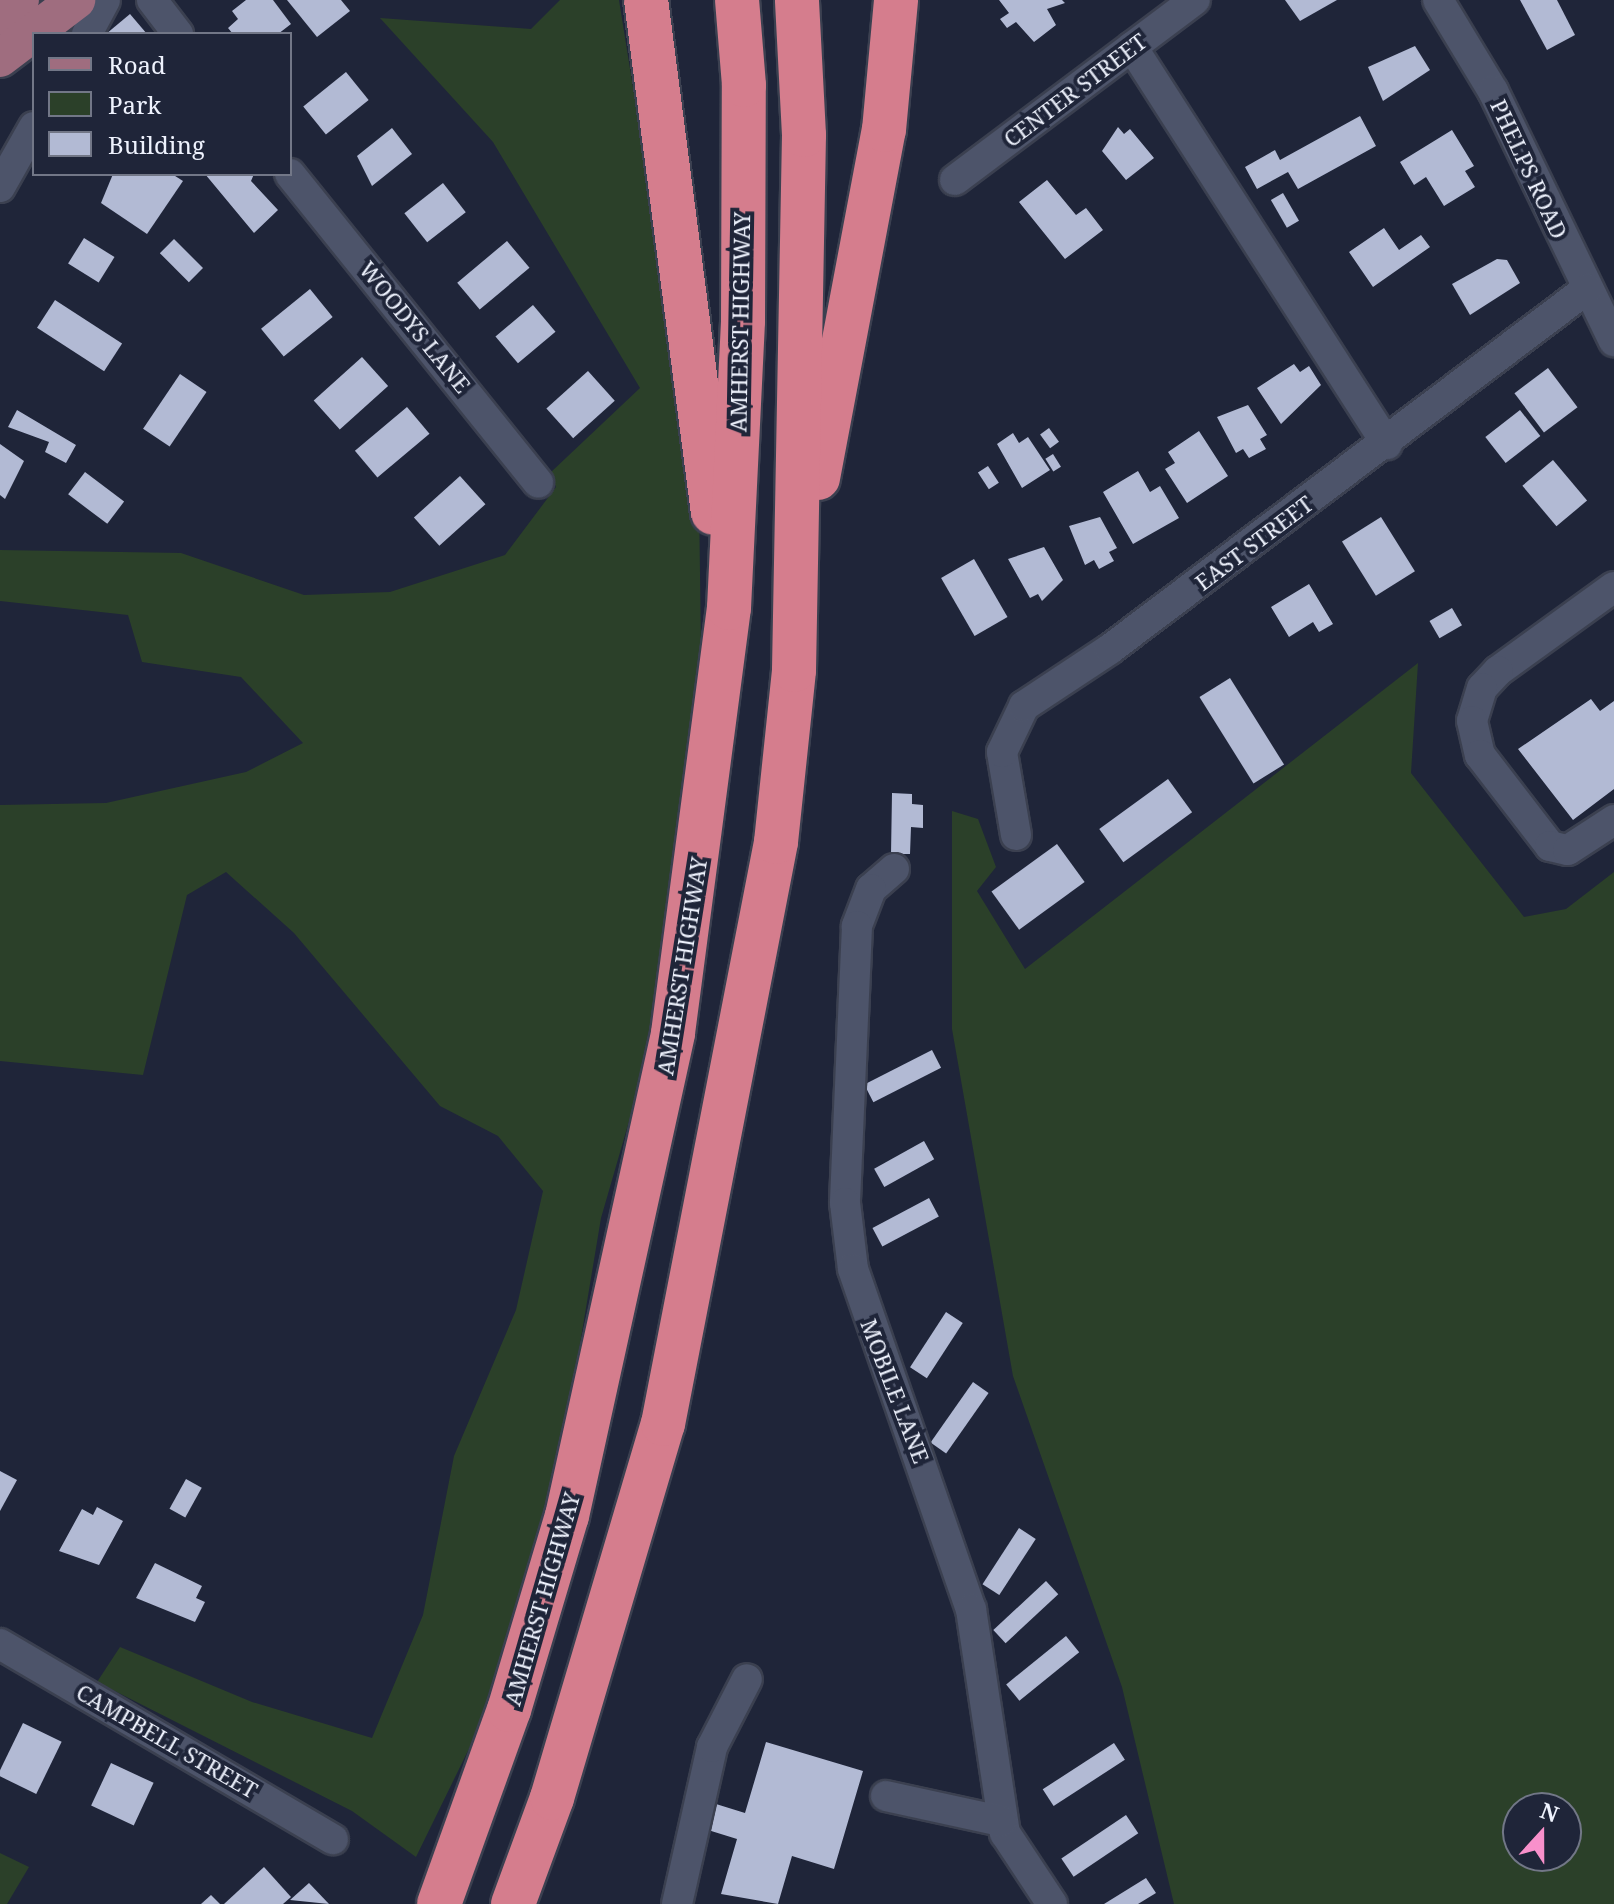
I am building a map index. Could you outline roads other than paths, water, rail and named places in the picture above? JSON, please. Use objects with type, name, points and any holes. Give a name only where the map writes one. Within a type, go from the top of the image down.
[{"type":"highway","points":[[646,0],[713,499],[715,719]]},
{"type":"highway","name":"AMHERST HIGHWAY","points":[[439,1904],[541,1608],[604,1368],[673,1033],[729,608],[743,321],[737,0]]},
{"type":"highway","points":[[794,670],[804,135],[797,0]]},
{"type":"highway","points":[[513,1904],[556,1786],[663,1424],[756,963],[819,476],[884,130],[896,0]]},
{"type":"main road","points":[[0,15],[20,0]]},
{"type":"main road","points":[[34,32],[76,0]]},
{"type":"main road","points":[[0,58],[32,34]]},
{"type":"street","points":[[88,32],[105,0]]},
{"type":"street","points":[[152,0],[176,32]]},
{"type":"street","name":"CENTER STREET","points":[[955,180],[1195,0]]},
{"type":"street","name":"PHELPS ROAD","points":[[1438,0],[1493,91],[1614,341]]},
{"type":"street","points":[[1132,47],[1387,444]]},
{"type":"street","points":[[0,187],[32,131]]},
{"type":"street","name":"WOODYS LANE","points":[[292,176],[538,483]]},
{"type":"street","name":"EAST STREET","points":[[1016,835],[1002,752],[1024,706],[1387,444],[1587,289]]},
{"type":"street","points":[[1614,587],[1498,671],[1482,688],[1472,721],[1480,755],[1550,846],[1568,850],[1614,820]]},
{"type":"street","name":"MOBILE LANE","points":[[894,869],[871,889],[857,926],[845,1203],[867,1322],[935,1493],[971,1609],[1001,1821],[1052,1904]]},
{"type":"street","name":"CAMPBELL STREET","points":[[0,1644],[333,1839]]},
{"type":"street","points":[[677,1904],[712,1747],[747,1679]]},
{"type":"street","points":[[886,1796],[1001,1821]]}]
